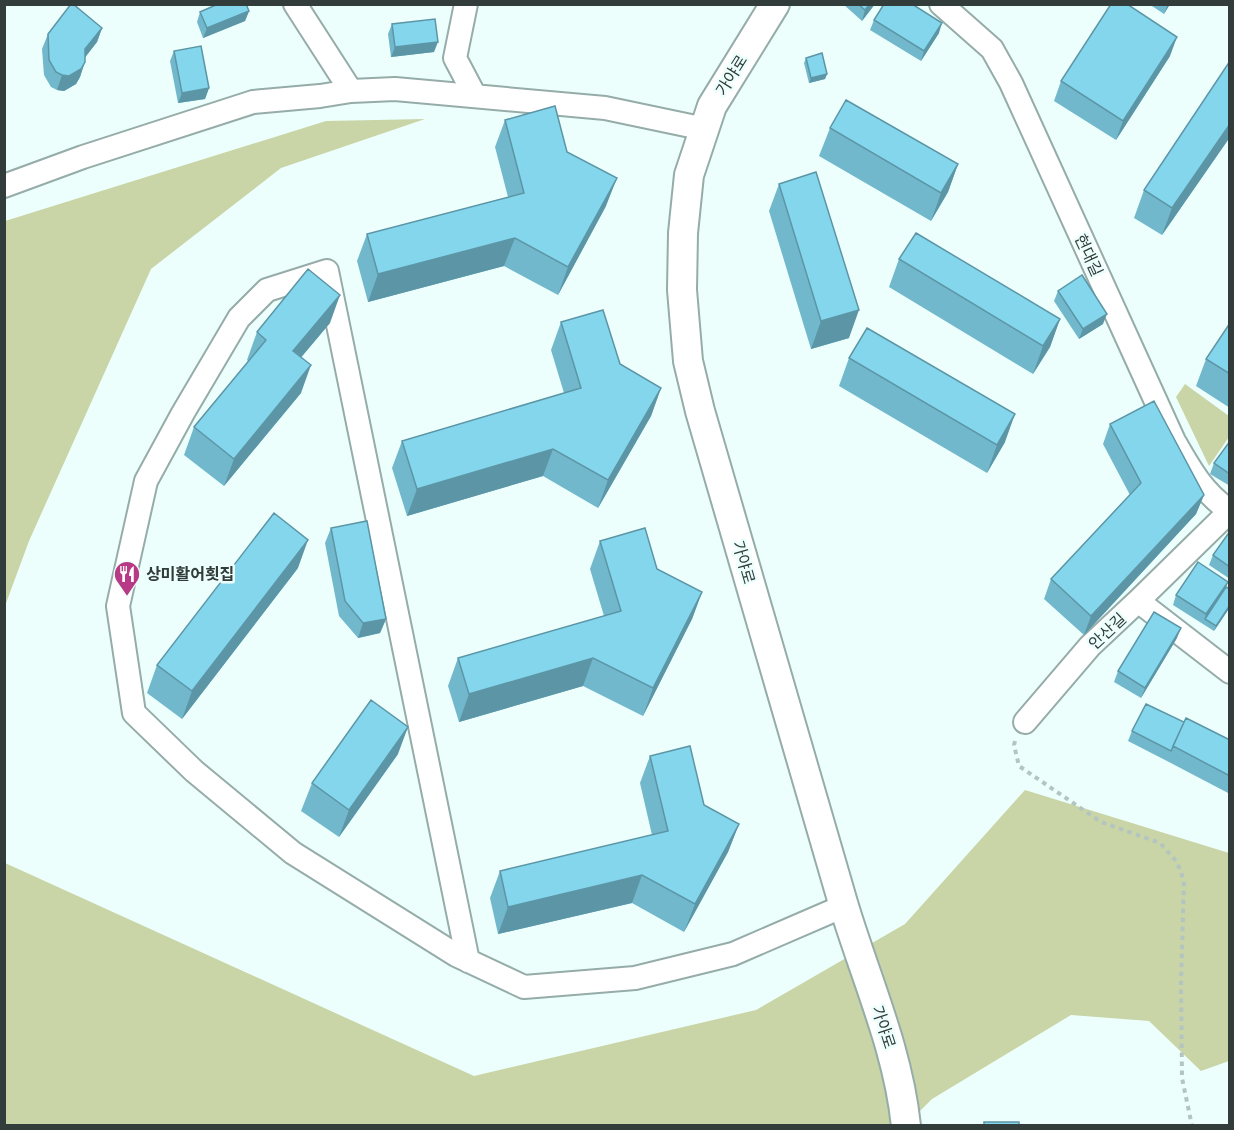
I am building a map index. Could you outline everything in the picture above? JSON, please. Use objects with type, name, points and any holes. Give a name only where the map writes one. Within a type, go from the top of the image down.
[{"type":"street","points":[[295,4],[351,91]]},
{"type":"street","points":[[466,4],[455,58],[475,96]]},
{"type":"street","name":"가야로","points":[[775,4],[712,106],[689,176],[682,290],[688,361],[700,411],[844,906],[891,1049],[906,1125]]},
{"type":"street","name":"현대길","points":[[941,4],[992,49],[1011,83],[1174,441],[1192,472],[1213,500],[1230,512]]},
{"type":"street","points":[[4,186],[84,156],[254,102],[351,91],[395,89],[605,108],[705,129]]},
{"type":"street","points":[[468,961],[327,271],[267,290],[239,318],[146,481],[118,606],[134,713],[195,771],[293,853],[468,961],[524,987],[635,978],[733,954],[844,906]]},
{"type":"street","points":[[1138,601],[1230,512]]},
{"type":"street","name":"안산길","points":[[1025,722],[1090,646],[1138,601],[1230,672]]},
{"type":"path","points":[[1025,722],[1014,745],[1019,766],[1101,822],[1160,843],[1177,862],[1184,881],[1181,983],[1182,1078],[1192,1125]]},
{"type":"green space","points":[[425,119],[281,168],[151,269],[29,541],[5,606],[5,221],[326,121]]},
{"type":"green space","points":[[1185,384],[1229,416],[1229,437],[1209,466],[1176,397]]},
{"type":"green space","points":[[1025,790],[1229,853],[1229,1061],[1201,1071],[1149,1021],[1071,1015],[932,1099],[906,1125],[5,1126],[5,863],[474,1076],[756,1010],[905,924]]},
{"type":"building","points":[[71,4],[102,28],[85,49],[85,62],[81,69],[69,76],[56,72],[49,60],[48,34]]},
{"type":"building","points":[[218,4],[246,4],[249,11],[207,28],[200,12]]},
{"type":"building","points":[[858,4],[870,4],[865,10]]},
{"type":"building","points":[[884,4],[912,4],[942,23],[924,51],[874,20]]},
{"type":"building","points":[[1111,4],[1127,4],[1177,37],[1123,121],[1061,81]]},
{"type":"building","points":[[435,19],[438,42],[395,47],[392,24]]},
{"type":"building","points":[[201,46],[209,88],[182,93],[174,51]]},
{"type":"building","points":[[822,53],[827,74],[811,78],[806,58]]},
{"type":"building","points":[[1230,61],[1230,124],[1172,208],[1144,190]]},
{"type":"building","points":[[846,100],[958,164],[941,193],[830,128]]},
{"type":"building","points":[[555,106],[567,152],[617,178],[568,267],[515,238],[378,274],[367,234],[524,193],[505,120]]},
{"type":"building","points":[[816,172],[859,310],[821,321],[779,184]]},
{"type":"building","points":[[916,233],[1060,319],[1043,346],[899,259]]},
{"type":"building","points":[[308,269],[340,295],[293,351],[311,365],[234,459],[194,427],[266,340],[257,332]]},
{"type":"building","points":[[1082,275],[1107,314],[1083,329],[1058,291]]},
{"type":"building","points":[[603,310],[620,364],[661,388],[608,480],[553,449],[417,489],[402,441],[581,388],[561,322]]},
{"type":"building","points":[[1230,323],[1230,374],[1206,359]]},
{"type":"building","points":[[867,328],[1015,414],[997,445],[849,358]]},
{"type":"building","points":[[1154,401],[1204,495],[1091,616],[1051,579],[1141,483],[1110,424]]},
{"type":"building","points":[[1230,441],[1230,474],[1214,463]]},
{"type":"building","points":[[274,513],[308,540],[192,691],[157,665]]},
{"type":"building","points":[[367,521],[386,619],[363,623],[345,601],[331,528]]},
{"type":"building","points":[[645,528],[657,569],[702,592],[653,688],[593,658],[469,694],[458,658],[621,611],[600,541]]},
{"type":"building","points":[[1230,531],[1230,567],[1213,555]]},
{"type":"building","points":[[1198,562],[1228,582],[1206,614],[1176,595]]},
{"type":"building","points":[[1226,587],[1230,589],[1230,605],[1216,626],[1205,619]]},
{"type":"building","points":[[1154,612],[1181,628],[1145,688],[1118,671]]},
{"type":"building","points":[[371,700],[408,727],[349,810],[312,783]]},
{"type":"building","points":[[1146,704],[1184,722],[1171,751],[1132,731]]},
{"type":"building","points":[[1186,718],[1230,740],[1230,776],[1173,746]]},
{"type":"building","points":[[690,746],[704,805],[739,824],[695,904],[642,875],[508,907],[500,871],[668,831],[650,756]]},
{"type":"building","points":[[984,1122],[1019,1122],[1019,1125],[984,1125]]},
{"type":"place","name":"상미활어횟집","points":[[127,597]]}]
